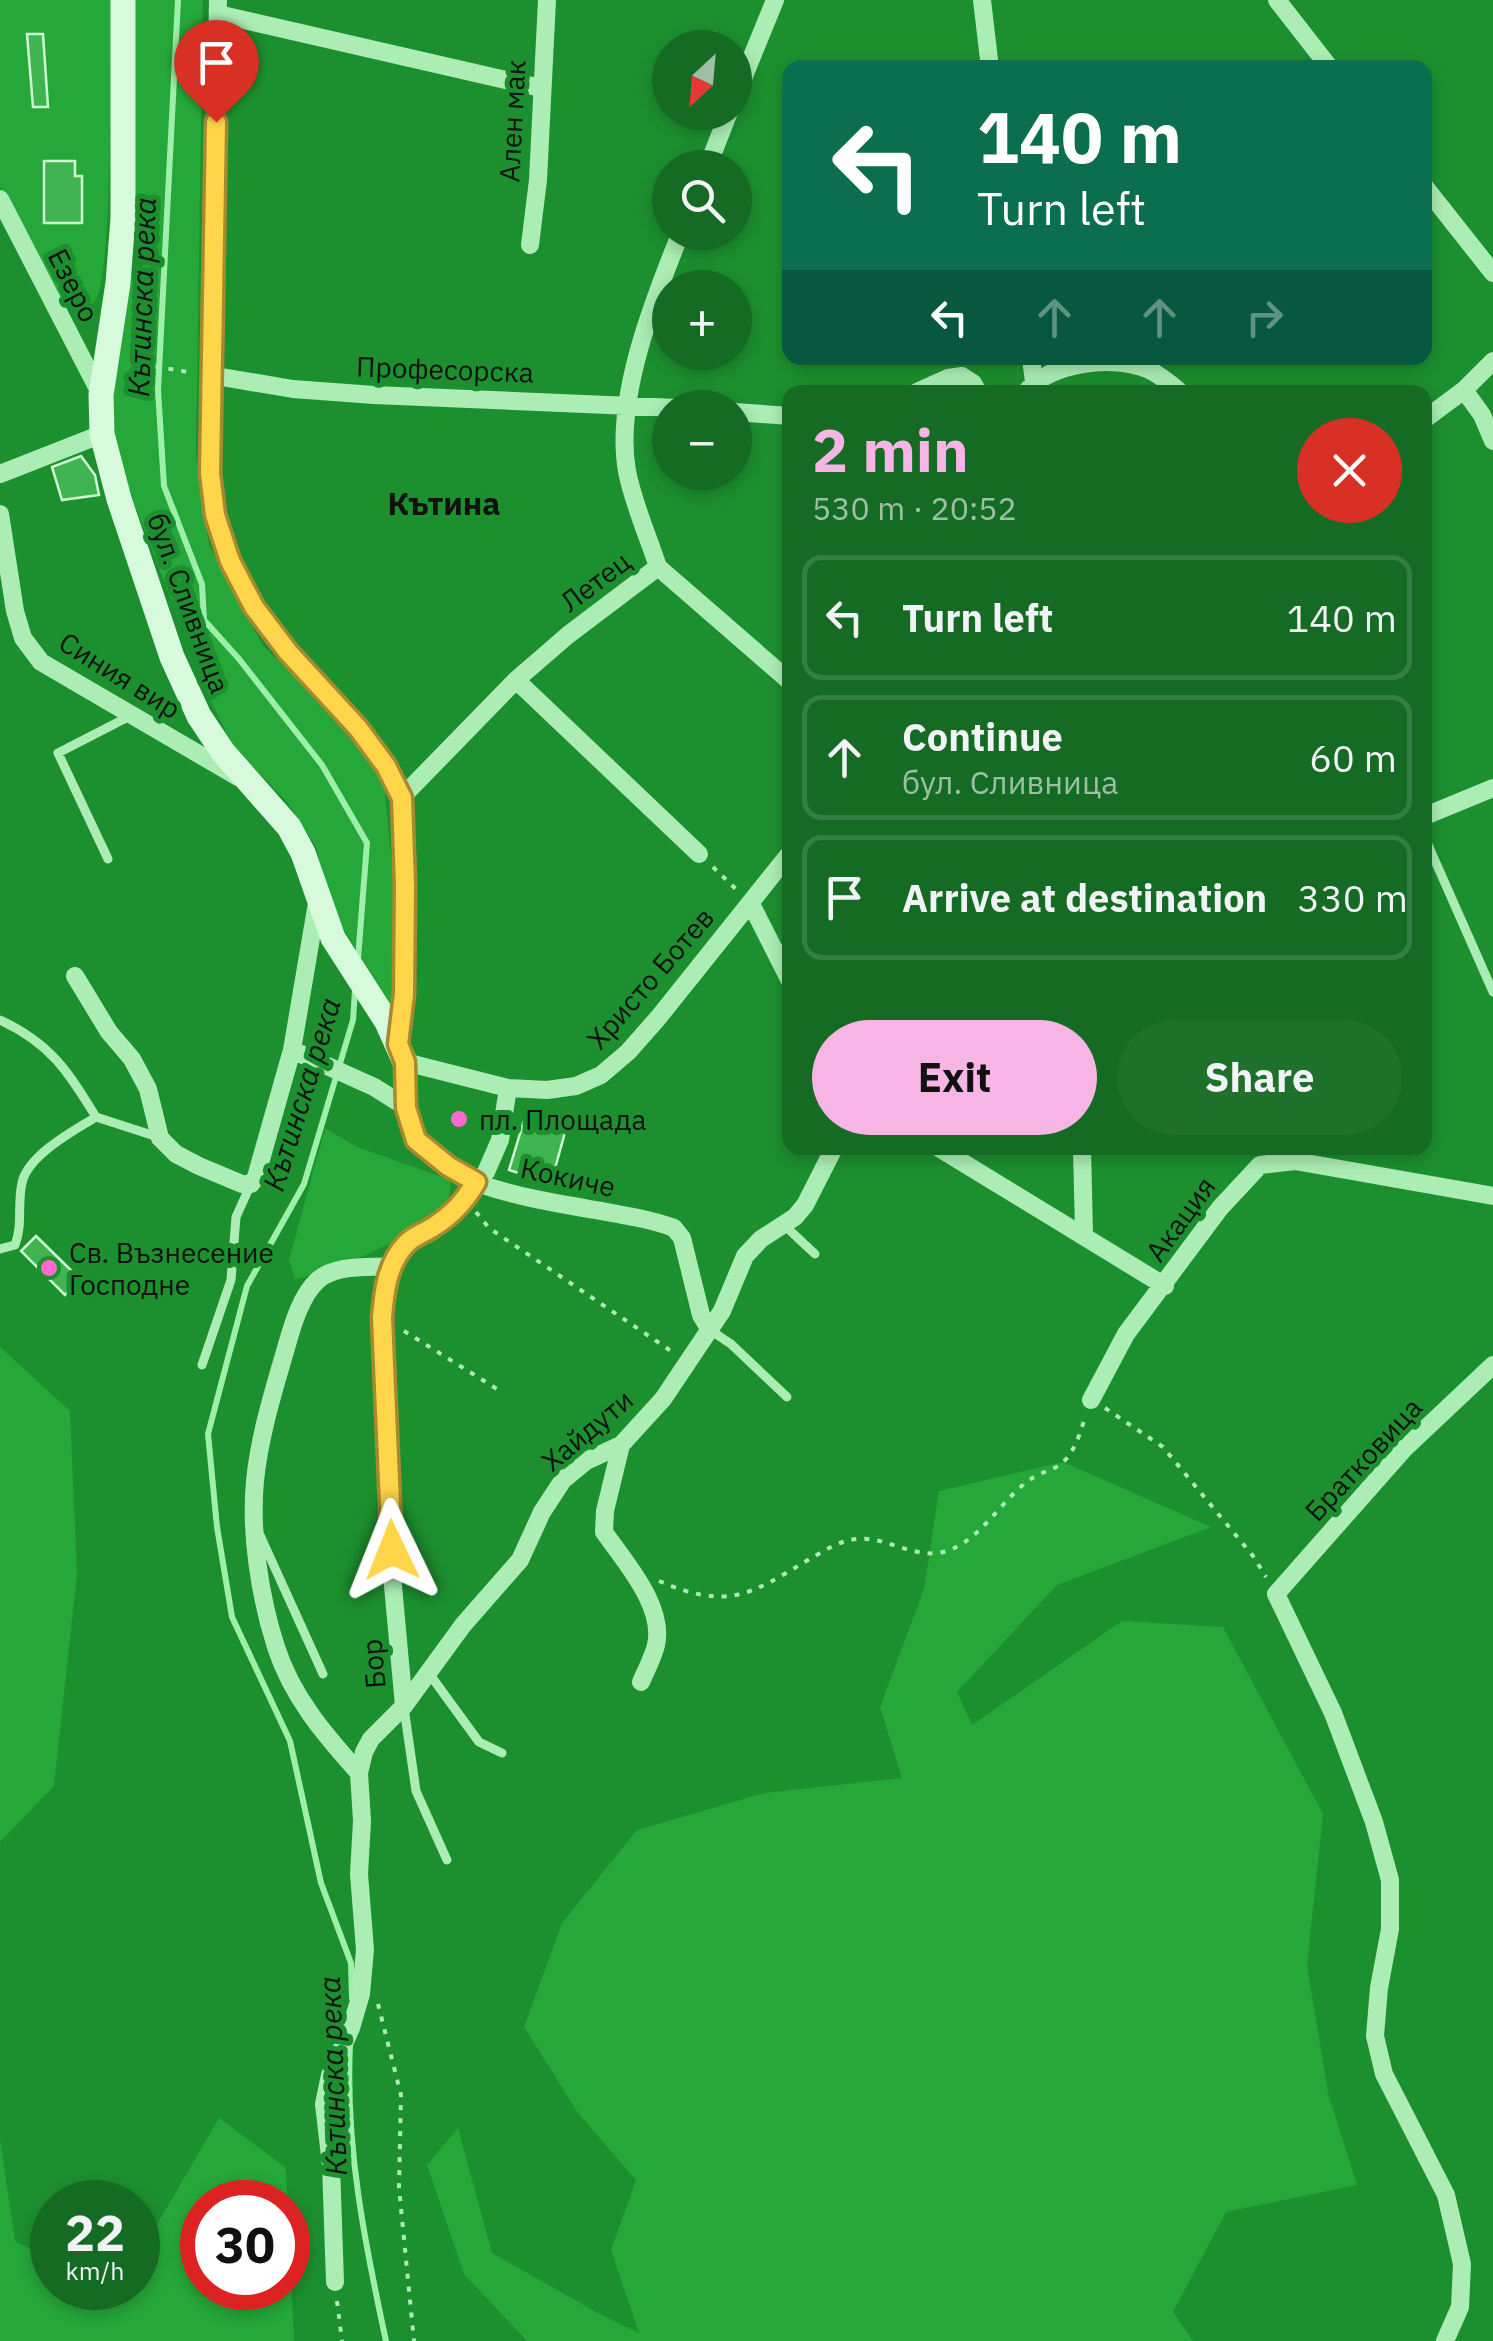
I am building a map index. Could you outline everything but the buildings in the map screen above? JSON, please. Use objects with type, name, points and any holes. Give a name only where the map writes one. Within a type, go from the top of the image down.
[{"type":"street","name":"бул. Сливница","points":[[123,0],[123,218],[118,283],[101,395],[102,434],[172,657],[199,716],[289,827],[318,897],[292,1050],[251,1184]]},
{"type":"street","name":"Ален мак","points":[[530,245],[538,180],[546,0]]},
{"type":"street","points":[[752,56],[775,0]]},
{"type":"street","points":[[982,0],[989,60]]},
{"type":"street","points":[[1276,0],[1324,60]]},
{"type":"street","name":"бул. Сливница","points":[[406,1108],[397,1042],[404,994],[402,798],[386,766],[358,728],[288,652],[254,607],[230,561],[215,515],[210,473],[210,375],[218,7],[541,88]]},
{"type":"street","points":[[1432,196],[1493,273]]},
{"type":"street","name":"Езеро","points":[[0,199],[101,395]]},
{"type":"street","name":"Летец","points":[[402,798],[516,680],[658,567],[628,474],[624,446],[641,339],[674,250]]},
{"type":"street","points":[[1432,414],[1464,390],[1493,360]]},
{"type":"street","points":[[1035,385],[1086,365]]},
{"type":"street","points":[[1128,365],[1148,369],[1170,385]]},
{"type":"street","name":"Професорска","points":[[210,375],[293,389],[374,395],[652,406]]},
{"type":"street","points":[[932,385],[962,376],[974,385]]},
{"type":"street","points":[[1464,390],[1482,415],[1493,441]]},
{"type":"street","points":[[752,413],[782,415]]},
{"type":"street","points":[[0,474],[102,434]]},
{"type":"street","name":"Синия вир","points":[[0,514],[23,638],[41,662],[252,785]]},
{"type":"street","points":[[658,567],[782,675]]},
{"type":"street","points":[[516,680],[699,854]]},
{"type":"street","points":[[1432,813],[1493,788]]},
{"type":"street","name":"Христо Ботев","points":[[397,1042],[508,1088],[547,1090],[576,1086],[601,1075],[658,1018],[782,863]]},
{"type":"street","points":[[318,897],[334,938],[397,1042]]},
{"type":"street","points":[[751,904],[782,965]]},
{"type":"street","points":[[75,976],[148,1089],[160,1138],[176,1154],[199,1166],[251,1184]]},
{"type":"street","points":[[292,1050],[359,1080],[406,1108],[416,1140],[476,1182]]},
{"type":"street","points":[[335,2282],[331,2165],[324,2104],[330,2075],[361,1994],[364,1950],[359,1773],[319,1729],[296,1693],[276,1648],[261,1578],[254,1521],[255,1481],[270,1402],[301,1306],[316,1282],[333,1270],[392,1266],[409,1240],[466,1200],[486,1172],[500,1140],[508,1088]]},
{"type":"street","name":"Хайдути","points":[[359,1773],[371,1739],[404,1706],[463,1625],[520,1560],[542,1512],[563,1480],[586,1461],[620,1445],[641,1426],[722,1311],[745,1256],[782,1224],[795,1218],[830,1155]]},
{"type":"street","name":"Акация","points":[[951,1155],[1165,1286],[1258,1156],[1493,1196]]},
{"type":"street","points":[[1082,1155],[1084,1233]]},
{"type":"street","name":"Кокиче","points":[[476,1182],[509,1194],[674,1228],[682,1238],[701,1315],[710,1330]]},
{"type":"street","name":"Бор","points":[[392,1266],[384,1291],[382,1318],[393,1586],[404,1706]]},
{"type":"street","points":[[1090,1400],[1126,1334],[1165,1286]]},
{"type":"street","name":"Братковица","points":[[1276,1594],[1404,1449],[1493,1365]]},
{"type":"street","points":[[620,1445],[604,1532],[632,1568],[657,1627],[657,1644],[642,1682]]},
{"type":"street","points":[[1276,1594],[1333,1712],[1374,1822],[1390,1880],[1390,1929],[1375,2036],[1384,2074],[1446,2195],[1462,2264],[1460,2307],[1446,2341]]},
{"type":"lane","points":[[108,859],[58,754],[130,716]]},
{"type":"lane","points":[[1432,854],[1493,992]]},
{"type":"lane","points":[[0,1020],[28,1033],[63,1064],[96,1116],[160,1138]]},
{"type":"lane","points":[[0,1250],[15,1246],[20,1232],[22,1178],[64,1135],[96,1116]]},
{"type":"lane","points":[[202,1365],[231,1280],[236,1217],[251,1184]]},
{"type":"lane","points":[[782,1224],[814,1254]]},
{"type":"lane","points":[[710,1330],[787,1397]]},
{"type":"lane","points":[[254,1521],[323,1674]]},
{"type":"lane","points":[[428,1672],[480,1742],[502,1753]]},
{"type":"lane","points":[[404,1706],[409,1764],[416,1791],[447,1860]]},
{"type":"path","points":[[137,363],[184,371]]},
{"type":"path","points":[[699,854],[751,904]]},
{"type":"path","points":[[466,1200],[489,1228],[688,1362]]},
{"type":"path","points":[[382,1318],[497,1389]]},
{"type":"path","points":[[632,1568],[697,1594],[728,1597],[759,1591],[826,1549],[856,1538],[917,1553],[946,1551],[968,1538],[1036,1476],[1055,1470],[1070,1455],[1090,1400],[1135,1425],[1163,1447],[1253,1556],[1276,1594]]},
{"type":"path","points":[[378,2004],[401,2095],[399,2188],[414,2341]]},
{"type":"path","points":[[335,2282],[342,2341]]},
{"type":"green space","points":[[0,0],[111,0],[105,250],[101,283],[95,301],[87,307],[60,304],[0,186]]},
{"type":"green space","points":[[133,0],[203,0],[196,456],[209,545],[263,646],[335,715],[384,783],[398,928],[392,1006],[328,905],[316,847],[288,803],[233,746],[206,691],[126,482],[110,412],[130,277],[145,263],[146,213],[135,195]]},
{"type":"green space","points":[[325,1128],[357,1147],[451,1180],[450,1194],[435,1214],[398,1239],[354,1260],[295,1279],[289,1260]]},
{"type":"green space","points":[[0,1347],[70,1411],[77,1574],[54,1786],[0,1842]]},
{"type":"green space","points":[[1063,1462],[1211,1527],[1057,1585],[957,1692],[972,1725],[1122,1621],[1223,1627],[1323,1814],[1307,1966],[1328,2093],[1357,2185],[1226,2212],[1173,2312],[1193,2341],[527,2341],[464,2274],[427,2165],[458,2128],[492,2253],[639,2333],[611,2250],[636,2180],[578,2113],[524,2027],[562,1923],[637,1830],[764,1793],[902,1778],[880,1707],[924,1589],[939,1491]]},
{"type":"green space","points":[[219,2118],[286,2168],[287,2180],[183,2180]]},
{"type":"green space","points":[[0,2140],[15,2241],[30,2248],[30,2310],[160,2310],[160,2219],[180,2185],[180,2310],[293,2310],[294,2341],[0,2341]]},
{"type":"waterway","name":"Кътинска река","points":[[178,0],[158,390],[164,486],[202,584],[204,620],[322,765],[367,843],[358,959]]},
{"type":"waterway","name":"Кътинска река","points":[[352,1998],[351,1963],[321,1883],[290,1741],[232,1617],[217,1527],[208,1434],[247,1286],[304,1184],[353,1020],[355,991]]},
{"type":"waterway","name":"Кътинска река","points":[[350,2045],[354,2157],[386,2341]]},
{"type":"place","name":"пл. Площада","points":[[459,1119]]},
{"type":"place","name":"Св. Възнесение Господне","points":[[49,1268]]},
{"type":"district","name":"Кътина","points":[[444,503]]},
{"type":"route","points":[[216,122],[210,473],[215,515],[230,561],[254,607],[288,652],[358,728],[386,766],[402,798],[404,994],[398,1044],[405,1062],[406,1108],[416,1140],[430,1154],[476,1182],[466,1200],[451,1214],[409,1240],[392,1266],[384,1291],[392,1550]]}]
